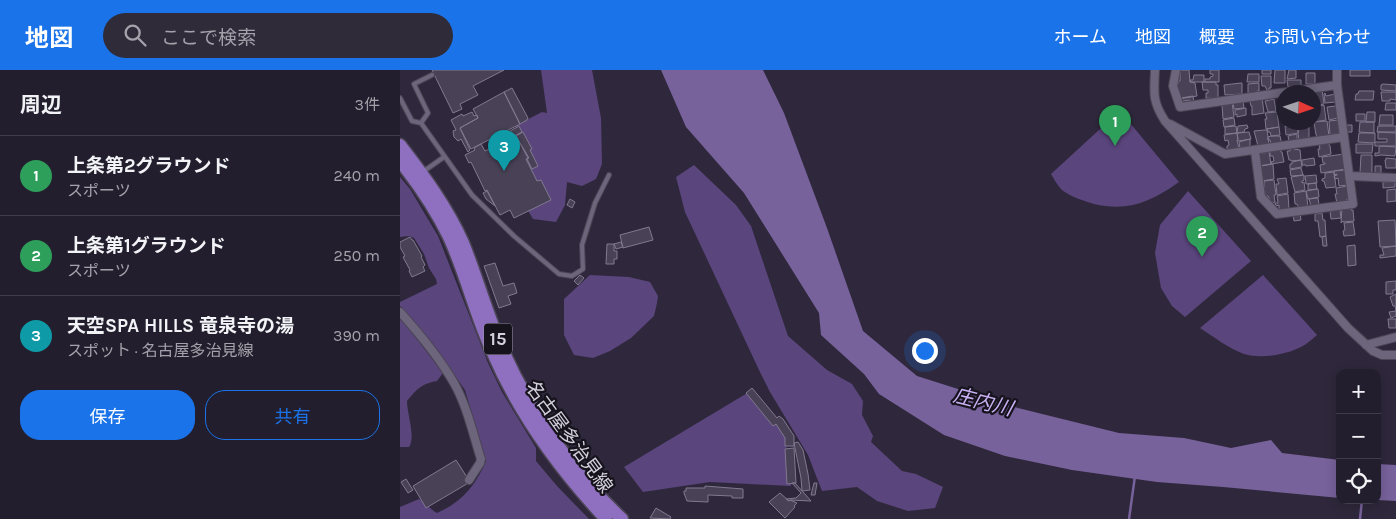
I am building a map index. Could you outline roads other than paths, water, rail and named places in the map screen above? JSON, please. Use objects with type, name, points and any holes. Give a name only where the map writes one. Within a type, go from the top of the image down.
[{"type":"main road","name":"名古屋多治見線","points":[[400,145],[422,173],[446,209],[468,257],[504,352],[538,418],[582,477],[622,519]]},
{"type":"main road","name":"名古屋多治見線","points":[[400,161],[429,201],[449,238],[488,341],[521,409],[575,484],[606,519]]},
{"type":"street","points":[[1155,70],[1155,102],[1165,121],[1348,328],[1373,351],[1382,355],[1396,355]]},
{"type":"street","points":[[1176,70],[1173,86],[1180,107],[1337,85]]},
{"type":"street","points":[[1255,151],[1261,197],[1277,214],[1353,204],[1337,85],[1337,70]]},
{"type":"street","points":[[1165,121],[1225,154],[1344,138]]},
{"type":"street","points":[[1350,176],[1396,178]]},
{"type":"street","points":[[400,312],[454,382],[461,398],[481,459],[469,480]]},
{"type":"street","points":[[1366,345],[1396,337]]},
{"type":"lane","points":[[421,123],[428,113],[414,84],[432,75]]},
{"type":"lane","points":[[400,98],[412,121],[421,123],[472,195],[514,236],[559,274],[572,276],[583,269],[582,245],[595,203],[609,174]]},
{"type":"lane","points":[[422,173],[444,157]]},
{"type":"water","name":"庄内川","points":[[661,70],[763,70],[784,113],[863,331],[917,376],[1018,408],[1119,433],[1184,438],[1231,448],[1271,440],[1282,453],[1336,460],[1336,498],[1157,482],[1072,470],[1005,456],[944,435],[879,394],[864,374],[821,335],[819,313],[744,193],[686,127]]},
{"type":"water","points":[[1381,464],[1396,465],[1396,501],[1381,500]]},
{"type":"waterway","points":[[1129,519],[1135,476]]},
{"type":"waterway","points":[[1360,519],[1362,504]]},
{"type":"place","name":"上条第2グラウンド","points":[[1115,146]]},
{"type":"place","name":"天空SPA HILLS 竜泉寺の湯","points":[[504,171]]},
{"type":"place","name":"上条第1グラウンド","points":[[1202,257]]}]
